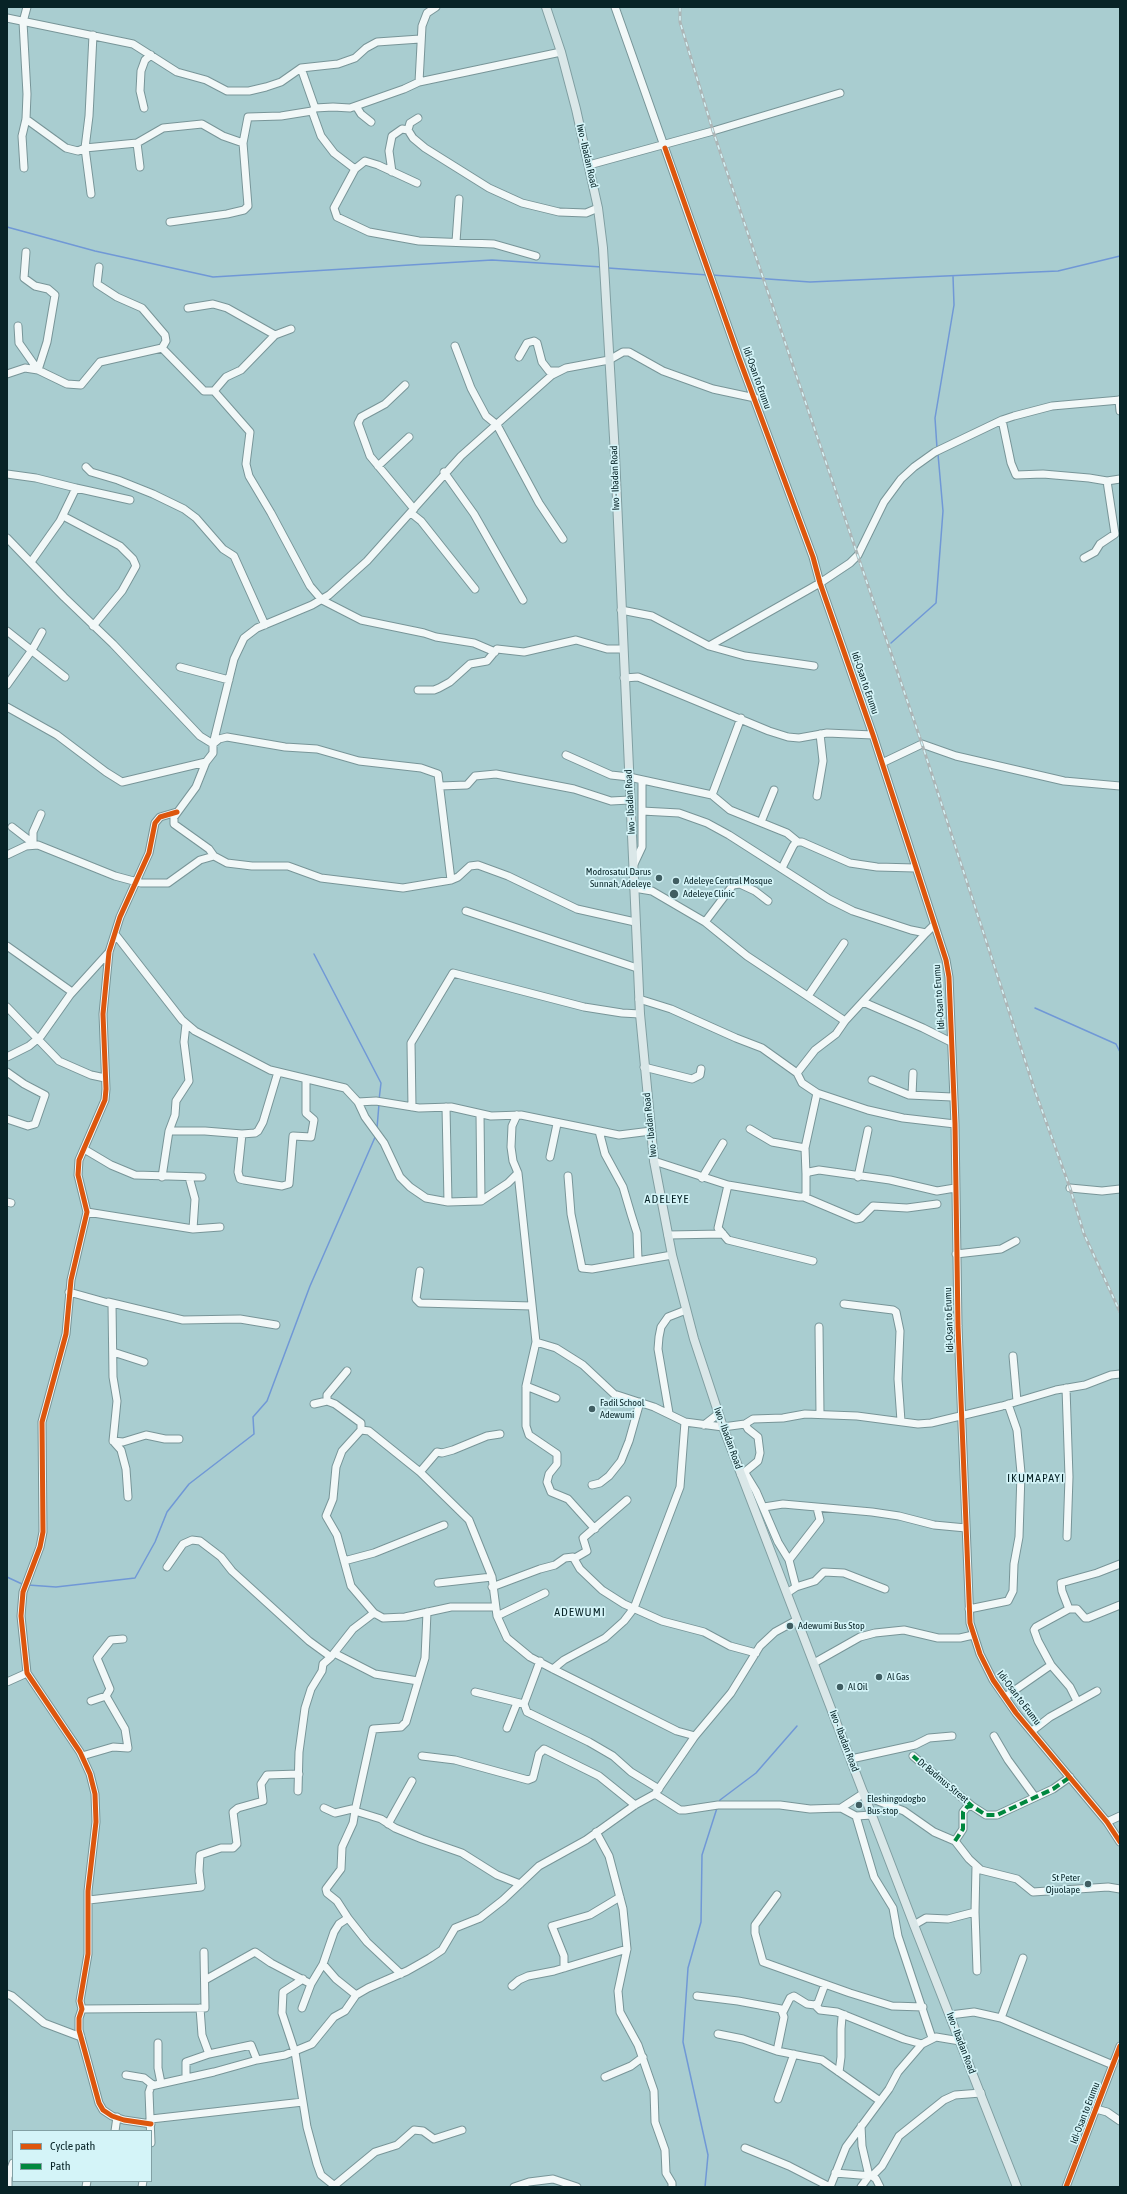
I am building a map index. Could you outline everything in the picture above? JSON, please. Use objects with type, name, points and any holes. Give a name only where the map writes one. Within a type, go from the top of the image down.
[{"type":"main road","name":"Iwo - Ibadan Road","points":[[546,7],[561,52],[589,164],[598,208],[606,281],[640,1014],[654,1161],[672,1255],[686,1310],[718,1414],[743,1474],[797,1620],[914,1925],[1017,2187]]},
{"type":"street","points":[[24,168],[22,136],[26,119],[26,67],[22,22],[27,7]]},
{"type":"street","points":[[419,82],[420,39],[422,26],[427,13],[436,7]]},
{"type":"street","name":"Idi-Osan to Erumu","points":[[615,7],[754,398],[803,527],[820,583],[873,735],[946,960],[949,977],[952,1098],[955,1124],[954,1188],[969,1609],[973,1635],[980,1654],[993,1680],[1004,1697],[1107,1822],[1120,1842]]},
{"type":"street","points":[[7,18],[133,44],[177,72],[206,80],[227,91],[249,91],[266,88],[281,82],[301,68],[338,64],[355,58],[366,48],[377,42],[420,39]]},
{"type":"street","points":[[91,194],[85,148],[89,116],[93,35]]},
{"type":"street","points":[[170,222],[227,214],[244,210],[248,206],[243,143],[248,117],[281,116],[313,110],[356,106],[404,89],[419,82],[561,52]]},
{"type":"street","points":[[144,108],[140,91],[141,71],[145,60],[151,55]]},
{"type":"street","points":[[301,68],[321,136],[334,153],[355,169]]},
{"type":"street","points":[[589,164],[664,146],[840,93]]},
{"type":"street","points":[[356,106],[361,114],[370,122]]},
{"type":"street","points":[[418,118],[410,123],[408,130],[413,138],[425,148],[489,188],[522,203],[559,212],[586,213],[598,208]]},
{"type":"street","points":[[26,119],[66,148],[78,151],[85,148],[137,143],[163,128],[202,124],[223,136],[243,143]]},
{"type":"street","points":[[392,172],[389,151],[392,136],[402,129],[408,130]]},
{"type":"street","points":[[137,143],[140,167]]},
{"type":"street","points":[[416,183],[378,165],[365,161],[355,169],[334,208],[337,217],[369,232],[419,241],[494,244],[536,256]]},
{"type":"street","points":[[456,242],[459,199]]},
{"type":"street","points":[[26,252],[24,278],[35,286],[48,289],[55,295],[47,342],[38,370]]},
{"type":"street","points":[[7,374],[25,368],[38,370],[67,384],[81,385],[100,362],[162,348],[166,341],[165,335],[142,308],[117,297],[97,284],[99,267]]},
{"type":"street","points":[[188,308],[213,304],[227,308],[275,335]]},
{"type":"street","points":[[18,326],[19,343],[38,370]]},
{"type":"street","points":[[214,391],[226,377],[241,370],[275,335],[291,329]]},
{"type":"street","points":[[519,358],[527,343],[534,341],[537,344],[542,362],[550,371],[559,371]]},
{"type":"street","points":[[455,346],[483,411],[486,416],[497,425],[539,503],[563,539]]},
{"type":"street","points":[[162,348],[204,391],[214,391],[250,432],[246,464],[249,476],[272,513],[302,572],[322,600],[361,620],[424,633],[436,637],[474,643],[495,652]]},
{"type":"street","points":[[635,922],[577,909],[508,876],[478,865],[470,866],[458,878],[412,888],[359,884],[321,878],[288,866],[227,863],[214,856],[209,849],[174,824],[174,817],[196,787],[206,762],[213,753],[213,744],[228,680],[240,644],[250,633],[322,600],[366,561],[413,511],[444,472],[473,444],[559,371],[573,366],[609,360],[623,352],[629,352],[664,371],[713,389],[754,398]]},
{"type":"street","points":[[405,385],[385,404],[359,420],[359,426],[367,448],[378,466],[474,589]]},
{"type":"street","points":[[708,646],[820,583],[858,555],[884,502],[896,485],[914,466],[935,452],[1002,420],[1052,406],[1119,400],[1120,411]]},
{"type":"street","points":[[1002,420],[1011,463],[1016,475],[1043,474],[1089,478],[1107,482],[1120,478]]},
{"type":"street","points":[[378,466],[409,437]]},
{"type":"street","points":[[86,467],[91,472],[118,480],[153,494],[184,509],[196,518],[223,549],[234,556],[265,625]]},
{"type":"street","points":[[444,472],[474,514],[522,600]]},
{"type":"street","points":[[7,474],[36,478],[130,500]]},
{"type":"street","points":[[1084,558],[1095,552],[1100,544],[1117,534],[1107,482]]},
{"type":"street","points":[[31,562],[63,516],[76,488]]},
{"type":"street","points":[[63,516],[120,546],[133,559],[136,566],[122,592],[94,626]]},
{"type":"street","points":[[7,538],[200,736],[213,744]]},
{"type":"street","points":[[621,610],[652,616],[708,646],[744,656],[814,666]]},
{"type":"street","points":[[7,631],[65,677]]},
{"type":"street","points":[[7,685],[32,650],[42,632]]},
{"type":"street","points":[[418,690],[434,690],[439,688],[450,682],[470,664],[487,661],[497,649],[524,652],[576,640],[607,648],[623,649]]},
{"type":"street","points":[[180,666],[228,680]]},
{"type":"street","points":[[624,678],[638,677],[648,680],[673,692],[741,718],[769,731],[788,737],[799,738],[820,734],[873,735]]},
{"type":"street","points":[[7,707],[57,735],[106,772],[122,782],[206,762]]},
{"type":"street","points":[[712,795],[741,718]]},
{"type":"street","points":[[817,796],[823,761],[820,734]]},
{"type":"street","points":[[213,744],[219,739],[227,737],[285,747],[317,749],[359,761],[422,768],[438,774],[451,880]]},
{"type":"street","points":[[882,763],[922,744],[956,756],[1064,781],[1120,786]]},
{"type":"street","points":[[566,755],[611,775],[629,777],[712,795],[730,810],[787,833],[798,842],[850,863],[877,867],[915,868]]},
{"type":"street","points":[[440,786],[467,785],[475,776],[496,774],[574,789],[611,801],[630,800]]},
{"type":"street","points":[[634,864],[642,847],[642,780]]},
{"type":"street","points":[[760,822],[774,790]]},
{"type":"street","points":[[642,810],[679,813],[694,817],[729,835],[829,899],[853,911],[899,928],[926,932]]},
{"type":"street","points":[[177,812],[160,817],[155,823],[149,853],[109,952],[102,1014],[105,1100],[79,1160],[78,1174],[87,1212],[69,1292],[66,1334],[42,1422],[43,1532],[35,1563],[24,1585],[20,1616],[27,1673],[82,1756],[90,1774],[96,1794],[96,1822],[89,1900],[89,1938],[80,2001],[82,2009],[79,2018],[81,2037],[99,2103],[103,2110],[117,2118],[151,2122],[303,2102]]},
{"type":"street","points":[[33,842],[34,832],[41,814]]},
{"type":"street","points":[[12,827],[33,842],[136,882],[168,883],[200,860],[214,856]]},
{"type":"street","points":[[7,856],[33,842]]},
{"type":"street","points":[[782,868],[793,846],[798,842]]},
{"type":"street","points":[[705,922],[733,885],[740,884],[755,891],[768,901]]},
{"type":"street","points":[[634,888],[652,891],[705,922],[747,956],[845,1021]]},
{"type":"street","points":[[466,911],[637,968]]},
{"type":"street","points":[[797,1073],[815,1050],[836,1034],[845,1021],[934,925]]},
{"type":"street","points":[[115,934],[186,1024],[201,1035],[257,1065],[306,1079],[340,1085],[350,1092],[358,1102],[365,1117],[388,1149],[404,1182],[426,1198],[448,1202],[481,1200],[500,1190],[518,1173]]},
{"type":"street","points":[[808,996],[844,944]]},
{"type":"street","points":[[7,946],[72,992]]},
{"type":"street","points":[[7,1057],[29,1046],[36,1038],[41,1036],[72,992],[109,952]]},
{"type":"street","points":[[412,1107],[411,1043],[453,973],[584,1007],[622,1014],[640,1014]]},
{"type":"street","points":[[639,999],[678,1012],[736,1038],[756,1045],[797,1073],[802,1083],[816,1093],[868,1110],[903,1118],[955,1124]]},
{"type":"street","points":[[863,1002],[951,1042]]},
{"type":"street","points":[[7,1007],[59,1060],[91,1075],[105,1078]]},
{"type":"street","points":[[162,1177],[168,1131],[175,1115],[176,1101],[189,1081],[184,1042],[186,1024]]},
{"type":"street","points":[[644,1067],[692,1079],[700,1075],[701,1070]]},
{"type":"street","points":[[7,1072],[24,1084],[45,1095],[35,1124],[28,1126],[7,1119]]},
{"type":"street","points":[[168,1131],[205,1131],[255,1134],[263,1122],[278,1072]]},
{"type":"street","points":[[912,1095],[913,1073]]},
{"type":"street","points":[[242,1134],[238,1172],[240,1179],[276,1185],[288,1184],[293,1136],[312,1137],[314,1120],[306,1113],[306,1079]]},
{"type":"street","points":[[872,1080],[912,1095],[952,1098]]},
{"type":"street","points":[[804,1197],[806,1174],[805,1148],[816,1093]]},
{"type":"street","points":[[358,1102],[379,1101],[412,1107],[446,1107],[491,1116],[517,1115],[557,1124],[628,1135],[651,1131]]},
{"type":"street","points":[[446,1107],[448,1202]]},
{"type":"street","points":[[480,1114],[481,1200]]},
{"type":"street","points":[[517,1115],[512,1126],[511,1135],[513,1161],[518,1173],[530,1270],[536,1342],[526,1386],[526,1426],[529,1435],[557,1454],[558,1464],[549,1474],[547,1482],[551,1492],[568,1499],[595,1529]]},
{"type":"street","points":[[550,1157],[557,1124]]},
{"type":"street","points":[[750,1129],[772,1142],[805,1148]]},
{"type":"street","points":[[858,1177],[868,1130]]},
{"type":"street","points":[[598,1131],[605,1154],[622,1187],[637,1233],[638,1260]]},
{"type":"street","points":[[702,1178],[723,1143]]},
{"type":"street","points":[[84,1149],[111,1165],[135,1175],[202,1178]]},
{"type":"street","points":[[654,1161],[702,1178],[728,1185],[804,1197],[856,1219],[861,1218],[873,1206],[907,1208],[937,1204]]},
{"type":"street","points":[[806,1174],[819,1170],[858,1177],[890,1180],[937,1191],[954,1188]]},
{"type":"street","points":[[568,1176],[571,1214],[582,1268],[592,1269],[672,1255]]},
{"type":"street","points":[[189,1177],[196,1199],[192,1229]]},
{"type":"street","points":[[728,1185],[718,1225],[728,1240],[813,1261]]},
{"type":"street","points":[[1070,1188],[1102,1191],[1120,1189]]},
{"type":"street","points":[[87,1212],[192,1229],[220,1227]]},
{"type":"street","points":[[668,1235],[723,1234]]},
{"type":"street","points":[[956,1254],[1001,1249],[1016,1241]]},
{"type":"street","points":[[420,1271],[416,1299],[420,1303],[532,1306]]},
{"type":"street","points":[[69,1292],[183,1320],[240,1319],[276,1325]]},
{"type":"street","points":[[69,1292],[112,1304],[113,1377],[117,1401],[113,1441],[121,1450],[126,1469],[128,1497]]},
{"type":"street","points":[[844,1304],[881,1308],[896,1312],[900,1331],[898,1379],[901,1421]]},
{"type":"street","points":[[669,1413],[658,1349],[659,1336],[668,1317],[686,1310]]},
{"type":"street","points":[[820,1327],[820,1414]]},
{"type":"street","points":[[536,1342],[556,1348],[583,1365],[614,1394],[669,1413],[685,1422],[723,1427],[745,1424],[753,1419],[820,1414],[901,1421],[918,1424],[931,1423],[1066,1388],[1085,1385],[1111,1374],[1120,1374]]},
{"type":"street","points":[[113,1352],[144,1362]]},
{"type":"street","points":[[1013,1356],[1017,1401]]},
{"type":"street","points":[[327,1402],[327,1395],[347,1370]]},
{"type":"street","points":[[526,1386],[556,1398]]},
{"type":"street","points":[[1066,1388],[1069,1477],[1067,1537]]},
{"type":"street","points":[[314,1404],[327,1402],[352,1415],[361,1423],[361,1430],[342,1451],[336,1467],[333,1499],[326,1513],[327,1518],[337,1535],[351,1586],[374,1613],[383,1618],[451,1607],[495,1607]]},
{"type":"street","points":[[592,1485],[600,1483],[610,1476],[621,1461],[629,1441],[640,1402]]},
{"type":"street","points":[[969,1609],[1008,1601],[1014,1591],[1014,1564],[1019,1537],[1021,1473],[1018,1455],[1018,1430],[1008,1404]]},
{"type":"street","points":[[704,1425],[718,1414]]},
{"type":"street","points":[[553,1669],[564,1660],[605,1638],[624,1621],[634,1608],[680,1487],[685,1422]]},
{"type":"street","points":[[745,1424],[748,1430],[758,1437],[760,1453],[758,1461],[743,1474],[764,1507],[778,1542],[789,1560],[796,1587]]},
{"type":"street","points":[[361,1430],[369,1431],[420,1472],[432,1486],[469,1520],[492,1577],[492,1587],[497,1616],[507,1638],[530,1657],[553,1669],[677,1731],[695,1736]]},
{"type":"street","points":[[420,1472],[437,1452],[453,1450],[487,1436],[500,1434]]},
{"type":"street","points":[[113,1441],[123,1442],[146,1435],[165,1439],[178,1439]]},
{"type":"street","points":[[492,1587],[555,1565],[565,1558],[575,1558],[587,1551],[583,1538],[627,1500]]},
{"type":"street","points":[[764,1507],[783,1504],[872,1512],[899,1516],[934,1525],[966,1528]]},
{"type":"street","points":[[789,1560],[820,1520],[817,1508]]},
{"type":"street","points":[[344,1561],[363,1556],[444,1525]]},
{"type":"street","points":[[167,1567],[183,1544],[192,1540],[200,1541],[216,1552],[232,1570],[309,1641],[333,1655],[375,1674],[418,1681]]},
{"type":"street","points":[[575,1558],[580,1569],[602,1590],[634,1608],[662,1621],[704,1632],[730,1646],[756,1653]]},
{"type":"street","points":[[1069,1609],[1062,1590],[1062,1583],[1097,1574],[1120,1564]]},
{"type":"street","points":[[787,1593],[796,1587],[815,1581],[824,1572],[844,1573],[885,1589]]},
{"type":"street","points":[[438,1583],[492,1577]]},
{"type":"street","points":[[497,1616],[545,1593]]},
{"type":"street","points":[[1078,1701],[1070,1687],[1051,1665],[1038,1641],[1034,1630],[1036,1627],[1069,1609],[1077,1609],[1085,1618],[1088,1618],[1120,1605]]},
{"type":"street","points":[[402,1974],[367,1942],[337,1901],[327,1893],[326,1889],[341,1869],[342,1847],[353,1823],[373,1729],[404,1726],[412,1708],[418,1681],[426,1658],[427,1612]]},
{"type":"street","points":[[298,1791],[299,1752],[305,1708],[311,1689],[322,1671],[323,1664],[333,1655],[354,1629],[374,1613]]},
{"type":"street","points":[[151,2130],[150,2088],[157,2084],[294,2052],[315,2041],[334,2017],[345,2011],[356,1995],[368,1988],[402,1974],[442,1950],[455,1928],[480,1918],[539,1866],[574,1848],[635,1805],[657,1792],[695,1736],[731,1693],[760,1646],[775,1632],[797,1620]]},
{"type":"street","points":[[814,1664],[860,1637],[875,1633],[904,1630],[938,1638],[960,1638],[973,1635]]},
{"type":"street","points":[[91,1701],[106,1696],[110,1689],[97,1658],[110,1640],[123,1639]]},
{"type":"street","points":[[507,1728],[521,1704],[540,1661]]},
{"type":"street","points":[[1004,1697],[1051,1665]]},
{"type":"street","points":[[7,1682],[27,1673]]},
{"type":"street","points":[[1032,1731],[1040,1724],[1097,1691]]},
{"type":"street","points":[[475,1692],[521,1704],[527,1712],[589,1742],[613,1756],[680,1810],[718,1805],[780,1805],[817,1809],[841,1808],[865,1794],[904,1811],[934,1832],[955,1841],[981,1870],[1016,1879],[1029,1889],[1038,1892],[1108,1887],[1120,1889]]},
{"type":"street","points":[[82,1756],[113,1747],[128,1748],[125,1729],[106,1696]]},
{"type":"street","points":[[851,1759],[915,1745],[929,1738],[952,1736]]},
{"type":"street","points":[[994,1736],[1008,1760],[1035,1797],[1052,1789],[1070,1777]]},
{"type":"street","points":[[422,1756],[455,1760],[528,1780],[533,1778],[539,1754],[544,1749],[599,1776],[635,1805]]},
{"type":"street","name":"Dr Badmus Street","points":[[913,1756],[983,1814],[990,1816],[1018,1806],[1035,1797]]},
{"type":"street","points":[[89,1900],[200,1887],[200,1855],[221,1848],[233,1848],[237,1844],[233,1812],[238,1808],[264,1801],[262,1784],[267,1775],[299,1774]]},
{"type":"street","points":[[388,1824],[412,1781]]},
{"type":"street","points":[[955,1841],[963,1829],[963,1810],[967,1806],[972,1806]]},
{"type":"street","points":[[324,1808],[335,1813],[352,1808],[355,1811],[369,1815],[422,1839],[447,1845],[510,1882],[520,1884]]},
{"type":"street","points":[[841,1808],[856,1816],[872,1815]]},
{"type":"street","points":[[856,1816],[874,1877],[893,1908],[898,1936],[923,2007],[932,2038]]},
{"type":"street","points":[[1107,1822],[1120,1816]]},
{"type":"street","points":[[596,1832],[609,1856],[620,1897],[626,1949],[620,1977],[618,2003],[622,2016],[638,2045],[654,2091],[655,2122],[665,2150],[666,2173],[672,2183],[672,2187]]},
{"type":"street","points":[[976,1866],[975,1912],[977,1971]]},
{"type":"street","points":[[777,1895],[755,1925],[755,1933],[761,1960],[825,1984],[892,2006],[923,2007]]},
{"type":"street","points":[[564,1968],[564,1956],[552,1926],[590,1914],[620,1897]]},
{"type":"street","points":[[914,1925],[926,1918],[948,1919],[975,1912]]},
{"type":"street","points":[[302,2008],[312,1984],[323,1964],[334,1932],[339,1924],[348,1918]]},
{"type":"street","points":[[512,1986],[522,1978],[564,1968],[626,1949]]},
{"type":"street","points":[[82,2009],[205,2008],[204,1952]]},
{"type":"street","points":[[205,1980],[255,1952],[271,1963],[312,1984]]},
{"type":"street","points":[[1001,2018],[1023,1958]]},
{"type":"street","points":[[323,1964],[336,1979],[356,1995]]},
{"type":"street","points":[[303,1979],[285,1989],[282,1994],[282,2013],[294,2052],[307,2127],[320,2175],[335,2186],[375,2152],[397,2145],[414,2130],[423,2131],[434,2139],[462,2130]]},
{"type":"street","points":[[815,2005],[818,2003],[825,1984]]},
{"type":"street","points":[[7,1994],[12,1996],[44,2023],[81,2037]]},
{"type":"street","points":[[697,1996],[777,2008],[783,2012]]},
{"type":"street","points":[[777,2051],[784,2017],[783,2012],[792,1996],[807,2004],[815,2005],[820,2010],[845,2015],[904,2039],[922,2044]]},
{"type":"street","points":[[200,2008],[202,2036],[209,2054]]},
{"type":"street","points":[[950,2015],[974,2012],[1001,2018],[1113,2065]]},
{"type":"street","points":[[839,2072],[841,2058],[842,2018],[845,2015]]},
{"type":"street","points":[[718,2034],[743,2039],[777,2051],[822,2060],[846,2079],[880,2101]]},
{"type":"street","points":[[745,2148],[789,2166],[830,2187],[846,2147],[880,2101],[898,2072],[922,2044],[932,2038],[960,2041]]},
{"type":"street","points":[[157,2084],[158,2043]]},
{"type":"street","points":[[186,2078],[186,2062],[209,2054],[251,2045],[257,2060]]},
{"type":"street","name":"Idi-Osan to Erumu","points":[[1066,2187],[1120,2046]]},
{"type":"street","points":[[778,2100],[794,2054]]},
{"type":"street","points":[[605,2077],[631,2066],[642,2058]]},
{"type":"street","points":[[126,2075],[144,2078],[157,2084]]},
{"type":"street","points":[[861,2187],[870,2176],[882,2166],[899,2136],[944,2100],[955,2096],[981,2093]]},
{"type":"street","points":[[1096,2109],[1107,2112],[1120,2121]]},
{"type":"street","points":[[115,2130],[117,2118]]},
{"type":"street","points":[[861,2126],[862,2146],[870,2176]]},
{"type":"street","points":[[8,2187],[8,2177],[12,2166]]},
{"type":"street","points":[[835,2173],[870,2176],[876,2179],[880,2187]]},
{"type":"street","points":[[514,2187],[529,2182],[553,2179],[577,2187]]},
{"type":"waterway","points":[[7,227],[95,251],[213,277],[492,260],[602,267]]},
{"type":"waterway","points":[[712,275],[810,282],[1058,271],[1120,256]]},
{"type":"waterway","points":[[608,268],[708,275]]},
{"type":"waterway","points":[[937,448],[935,418],[954,305],[953,276]]},
{"type":"waterway","points":[[891,643],[936,603],[943,511],[938,454]]},
{"type":"waterway","points":[[314,954],[381,1083],[379,1100]]},
{"type":"waterway","points":[[1035,1008],[1116,1044],[1120,1052]]},
{"type":"waterway","points":[[377,1128],[379,1104]]},
{"type":"waterway","points":[[28,1585],[56,1587],[135,1578],[155,1542],[167,1512],[189,1484],[254,1434],[253,1417],[267,1401],[310,1286],[376,1135]]},
{"type":"waterway","points":[[7,1577],[22,1584]]},
{"type":"waterway","points":[[719,1803],[720,1800],[756,1773],[797,1726]]},
{"type":"waterway","points":[[705,2187],[708,2155],[683,2042],[688,1968],[701,1922],[702,1855],[717,1808]]},
{"type":"railway","points":[[680,7],[680,22],[713,131],[922,744],[1035,1091],[1070,1188],[1084,1234],[1120,1312]]},
{"type":"marked path","points":[[913,1756],[972,1806]]},
{"type":"marked path","points":[[955,1841],[963,1829],[963,1812],[967,1807],[972,1806],[986,1815],[997,1815],[1053,1789],[1070,1777]]},
{"type":"cycle path","points":[[665,148],[739,358],[813,557],[820,583],[873,735],[946,960],[949,977],[955,1124],[958,1326],[970,1623],[980,1654],[993,1680],[1016,1713],[1107,1822],[1120,1842]]},
{"type":"cycle path","points":[[151,2124],[124,2120],[112,2116],[103,2110],[99,2103],[79,2030],[79,2018],[82,2009],[80,2001],[88,1954],[88,1891],[96,1822],[95,1794],[90,1774],[80,1752],[27,1673],[21,1616],[23,1592],[40,1547],[43,1532],[42,1422],[66,1334],[71,1280],[87,1212],[78,1175],[79,1160],[105,1100],[106,1089],[103,1014],[109,952],[120,917],[149,853],[155,823],[160,817],[177,812]]},
{"type":"cycle path","points":[[1066,2187],[1120,2046]]},
{"type":"place","name":"Modrosatul Darus Sunnah, Adeleye","points":[[659,878]]},
{"type":"place","name":"Adeleye Central Mosque","points":[[676,881]]},
{"type":"place","name":"Adeleye Clinic","points":[[674,894]]},
{"type":"place","name":"Fadil School Adewumi","points":[[592,1409]]},
{"type":"place","name":"Adewumi Bus Stop","points":[[790,1626]]},
{"type":"place","name":"Al Gas","points":[[879,1677]]},
{"type":"place","name":"Al Oil","points":[[840,1687]]},
{"type":"place","name":"Eleshingodogbo Bus-stop","points":[[859,1805]]},
{"type":"place","name":"St Peter Ojuolape","points":[[1088,1884]]},
{"type":"district","name":"ADELEYE","points":[[667,1199]]},
{"type":"district","name":"IKUMAPAYI","points":[[1036,1478]]},
{"type":"district","name":"ADEWUMI","points":[[580,1612]]}]
